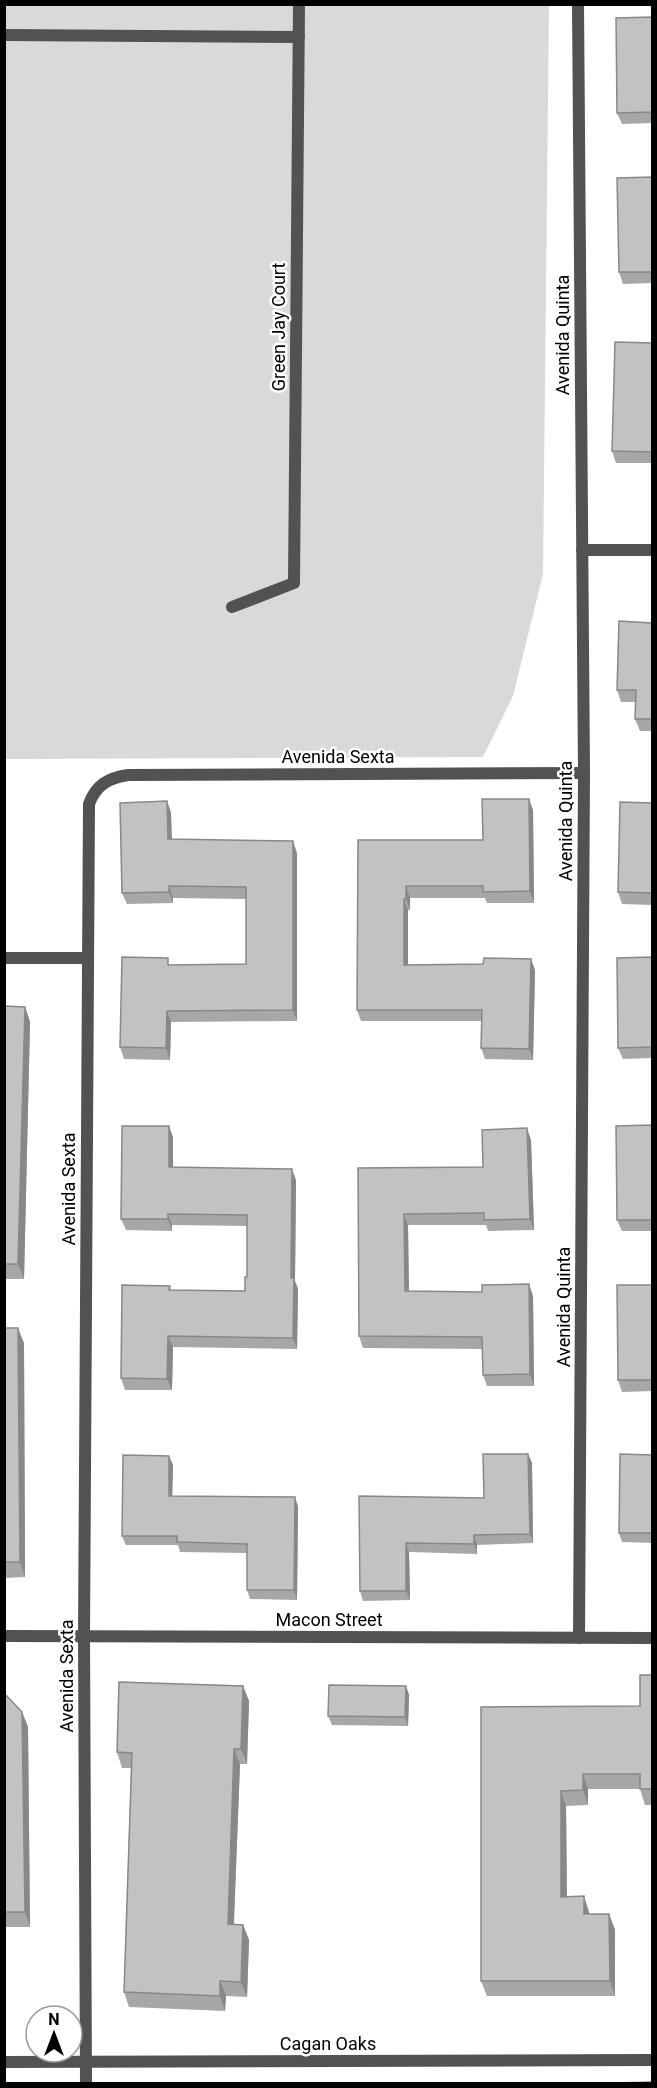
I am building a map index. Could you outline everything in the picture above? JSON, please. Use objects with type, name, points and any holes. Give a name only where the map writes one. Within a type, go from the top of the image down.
[{"type":"street","name":"Green Jay Court","points":[[232,607],[294,583],[299,4]]},
{"type":"street","name":"Avenida Quinta","points":[[578,4],[584,773],[579,1638]]},
{"type":"street","points":[[4,35],[299,38]]},
{"type":"street","points":[[582,550],[652,550]]},
{"type":"street","name":"Avenida Sexta","points":[[86,2084],[84,1636],[88,804],[93,794],[107,780],[128,775],[584,773]]},
{"type":"street","points":[[4,958],[87,958]]},
{"type":"street","name":"Macon Street","points":[[4,1636],[652,1638]]},
{"type":"street","name":"Cagan Oaks","points":[[4,2062],[652,2060]]},
{"type":"shaded area","points":[[4,5],[549,5],[543,574],[513,696],[483,757],[5,759]]},
{"type":"building","points":[[652,17],[652,112],[617,113],[616,18]]},
{"type":"building","points":[[652,177],[652,272],[619,272],[617,178]]},
{"type":"building","points":[[615,342],[652,343],[652,452],[612,451]]},
{"type":"building","points":[[619,621],[652,623],[652,719],[635,719],[636,690],[617,690]]},
{"type":"building","points":[[482,799],[529,799],[530,891],[483,892],[483,886],[406,886],[404,965],[483,964],[484,958],[531,959],[529,1049],[481,1048],[482,1010],[357,1010],[358,840],[483,840]]},
{"type":"building","points":[[167,801],[168,839],[293,841],[293,1010],[167,1011],[166,1048],[120,1047],[122,957],[168,958],[168,965],[246,964],[246,887],[169,886],[169,892],[122,893],[120,803]]},
{"type":"building","points":[[620,802],[652,803],[652,893],[618,892]]},
{"type":"building","points":[[652,957],[652,1047],[618,1048],[617,958]]},
{"type":"building","points":[[4,1006],[25,1007],[18,1264],[4,1264]]},
{"type":"building","points":[[652,1125],[652,1220],[617,1220],[616,1126]]},
{"type":"building","points":[[122,1126],[169,1126],[169,1167],[292,1169],[293,1338],[168,1336],[167,1379],[121,1378],[122,1285],[170,1286],[169,1290],[245,1291],[245,1277],[247,1277],[247,1215],[168,1214],[168,1219],[121,1219]]},
{"type":"building","points":[[527,1128],[530,1219],[484,1220],[484,1213],[404,1214],[405,1291],[482,1292],[482,1285],[529,1284],[530,1374],[483,1375],[482,1337],[359,1336],[358,1168],[483,1167],[482,1130]]},
{"type":"building","points":[[617,1285],[652,1285],[652,1380],[618,1380]]},
{"type":"building","points":[[4,1328],[18,1328],[20,1562],[4,1562]]},
{"type":"building","points":[[483,1454],[528,1454],[530,1534],[474,1535],[474,1544],[406,1543],[406,1591],[360,1591],[359,1496],[484,1498]]},
{"type":"building","points":[[620,1454],[652,1455],[652,1533],[619,1533]]},
{"type":"building","points":[[123,1455],[169,1456],[169,1496],[295,1497],[294,1590],[247,1590],[247,1544],[177,1542],[177,1536],[122,1536]]},
{"type":"building","points":[[640,1675],[652,1675],[652,1789],[640,1789],[640,1774],[583,1774],[583,1790],[561,1791],[561,1897],[584,1896],[584,1914],[609,1914],[610,1981],[481,1981],[481,1707],[640,1706]]},
{"type":"building","points":[[119,1682],[243,1686],[241,1749],[234,1749],[228,1924],[243,1925],[241,1982],[220,1981],[220,1996],[124,1992],[132,1753],[117,1752]]},
{"type":"building","points":[[329,1685],[406,1686],[405,1717],[328,1716]]},
{"type":"building","points":[[4,1693],[22,1712],[25,1912],[4,1912]]},
{"type":"building","points":[[652,2082],[652,2084],[612,2083]]}]
